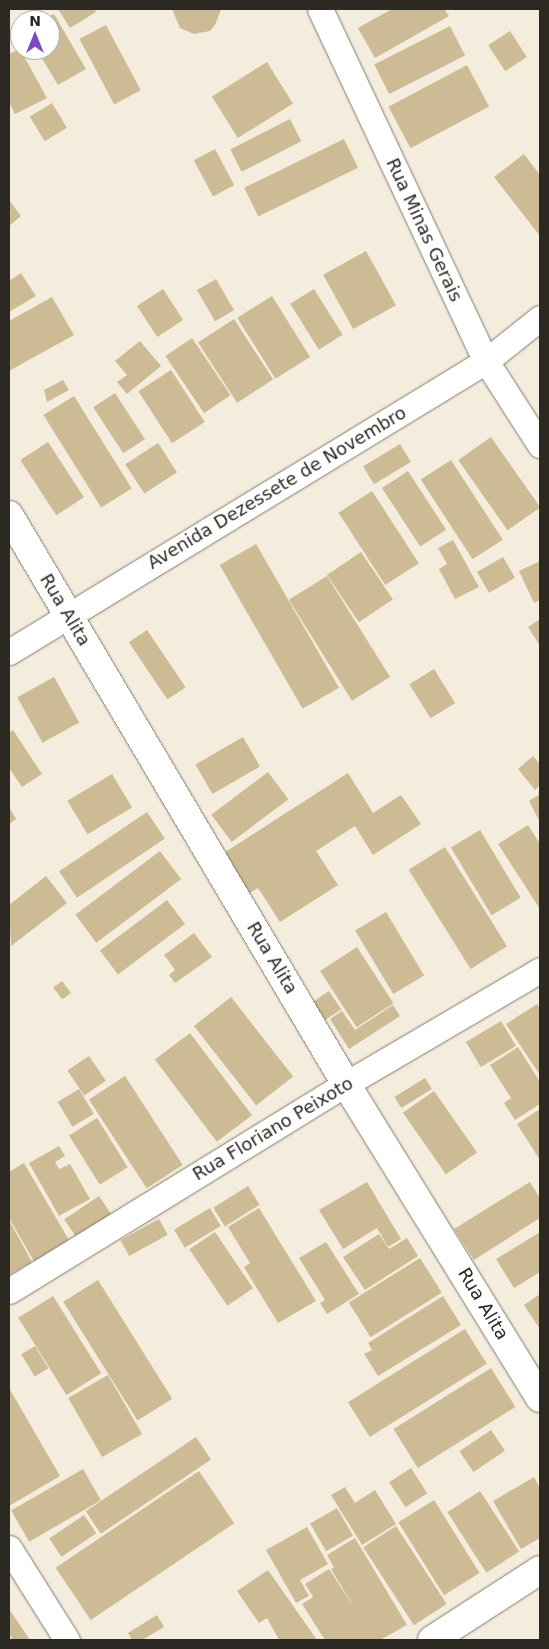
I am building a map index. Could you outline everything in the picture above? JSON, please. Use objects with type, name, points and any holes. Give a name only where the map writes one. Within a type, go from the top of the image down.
[{"type":"street","name":"Rua Minas Gerais","points":[[320,9],[486,361],[540,445]]},
{"type":"street","name":"Avenida Dezessete de Novembro","points":[[9,652],[486,361],[540,318]]},
{"type":"street","name":"Rua Alita","points":[[9,515],[346,1084],[540,1398]]},
{"type":"street","name":"Rua Floriano Peixoto","points":[[9,1291],[346,1084],[540,970]]},
{"type":"street","points":[[9,1548],[67,1640]]},
{"type":"street","points":[[432,1640],[540,1570]]},
{"type":"building","points":[[94,9],[96,12],[70,28],[59,10]]},
{"type":"building","points":[[172,9],[221,10],[215,25],[210,31],[194,34],[180,28]]},
{"type":"building","points":[[392,9],[444,9],[449,16],[375,58],[358,28]]},
{"type":"building","points":[[60,24],[86,69],[58,85],[43,60],[60,60]]},
{"type":"building","points":[[106,25],[141,90],[114,104],[80,39]]},
{"type":"building","points":[[450,26],[465,55],[389,94],[374,65]]},
{"type":"building","points":[[510,31],[527,57],[505,71],[488,45]]},
{"type":"building","points":[[9,54],[10,60],[26,60],[47,98],[15,114],[9,102]]},
{"type":"building","points":[[267,62],[293,104],[238,138],[212,96]]},
{"type":"building","points":[[467,65],[489,106],[410,148],[388,107]]},
{"type":"building","points":[[52,103],[67,128],[45,141],[30,116]]},
{"type":"building","points":[[290,119],[301,141],[242,172],[230,149]]},
{"type":"building","points":[[344,139],[358,168],[258,216],[244,188]]},
{"type":"building","points":[[215,149],[234,185],[213,196],[194,160]]},
{"type":"building","points":[[524,154],[540,175],[540,236],[494,177]]},
{"type":"building","points":[[9,200],[21,216],[9,226]]},
{"type":"building","points":[[366,251],[396,305],[353,329],[323,275]]},
{"type":"building","points":[[21,273],[36,296],[9,312],[9,281]]},
{"type":"building","points":[[216,279],[234,310],[215,321],[197,290]]},
{"type":"building","points":[[163,289],[183,320],[157,337],[137,306]]},
{"type":"building","points":[[314,289],[343,335],[319,350],[290,304]]},
{"type":"building","points":[[272,296],[310,357],[275,379],[237,318]]},
{"type":"building","points":[[52,297],[74,335],[9,371],[9,321]]},
{"type":"building","points":[[234,319],[273,379],[237,403],[198,342]]},
{"type":"building","points":[[192,338],[231,395],[204,413],[165,356]]},
{"type":"building","points":[[140,341],[161,366],[127,394],[117,382],[127,375],[115,361]]},
{"type":"building","points":[[171,370],[205,422],[172,443],[138,391]]},
{"type":"building","points":[[63,380],[69,390],[47,402],[44,390]]},
{"type":"building","points":[[115,393],[145,439],[123,453],[93,407]]},
{"type":"building","points":[[74,396],[132,488],[101,508],[43,415]]},
{"type":"building","points":[[491,437],[540,507],[508,530],[458,460]]},
{"type":"building","points":[[48,442],[84,497],[56,515],[20,460]]},
{"type":"building","points":[[158,443],[177,472],[144,494],[125,464]]},
{"type":"building","points":[[400,444],[411,462],[374,484],[363,466]]},
{"type":"building","points":[[451,460],[503,540],[473,559],[421,480]]},
{"type":"building","points":[[408,471],[446,530],[420,547],[382,488]]},
{"type":"building","points":[[372,491],[419,563],[385,585],[338,513]]},
{"type":"building","points":[[453,540],[479,587],[455,599],[439,569],[447,564],[438,548]]},
{"type":"building","points":[[256,544],[339,688],[303,709],[220,565]]},
{"type":"building","points":[[361,552],[393,599],[359,622],[327,575]]},
{"type":"building","points":[[503,557],[515,578],[489,593],[477,572]]},
{"type":"building","points":[[540,561],[540,600],[534,603],[519,571]]},
{"type":"building","points":[[327,576],[390,677],[352,701],[289,600]]},
{"type":"building","points":[[540,619],[540,646],[528,627]]},
{"type":"building","points":[[147,630],[186,687],[167,700],[129,642]]},
{"type":"building","points":[[434,669],[455,703],[431,718],[409,684]]},
{"type":"building","points":[[54,677],[79,722],[42,743],[17,697]]},
{"type":"building","points":[[13,730],[42,774],[22,787],[9,768],[9,733]]},
{"type":"building","points":[[243,737],[260,766],[212,794],[195,764]]},
{"type":"building","points":[[533,756],[540,764],[540,785],[535,790],[518,769]]},
{"type":"building","points":[[268,772],[288,799],[232,842],[211,815]]},
{"type":"building","points":[[348,773],[373,813],[401,795],[421,824],[373,855],[355,826],[316,851],[338,885],[280,922],[258,888],[245,896],[219,856]]},
{"type":"building","points":[[112,774],[132,807],[88,834],[67,801]]},
{"type":"building","points":[[540,794],[540,822],[529,801]]},
{"type":"building","points":[[9,807],[16,819],[9,824]]},
{"type":"building","points":[[147,812],[165,839],[77,898],[59,871]]},
{"type":"building","points":[[528,825],[540,844],[540,909],[498,844]]},
{"type":"building","points":[[480,830],[521,898],[492,915],[451,848]]},
{"type":"building","points":[[445,847],[507,946],[471,969],[409,870]]},
{"type":"building","points":[[160,851],[181,879],[96,943],[75,915]]},
{"type":"building","points":[[46,876],[67,903],[11,946],[9,905]]},
{"type":"building","points":[[167,900],[185,924],[118,975],[100,951]]},
{"type":"building","points":[[386,912],[424,975],[393,994],[355,931]]},
{"type":"building","points":[[194,933],[212,957],[175,983],[169,975],[175,970],[164,955]]},
{"type":"building","points":[[357,947],[393,1003],[357,1027],[320,971]]},
{"type":"building","points":[[62,981],[71,993],[62,1000],[53,988]]},
{"type":"building","points":[[329,991],[341,1009],[324,1021],[312,1003]]},
{"type":"building","points":[[231,997],[293,1077],[256,1106],[194,1026]]},
{"type":"building","points":[[537,1004],[540,1008],[540,1075],[506,1024]]},
{"type":"building","points":[[393,1005],[400,1016],[349,1049],[330,1019],[342,1011],[355,1030]]},
{"type":"building","points":[[501,1021],[516,1046],[481,1067],[466,1042]]},
{"type":"building","points":[[190,1033],[252,1115],[217,1142],[155,1059]]},
{"type":"building","points":[[518,1047],[540,1082],[540,1104],[515,1120],[504,1103],[511,1098],[490,1065]]},
{"type":"building","points":[[89,1056],[106,1081],[84,1095],[67,1071]]},
{"type":"building","points":[[125,1076],[183,1165],[147,1188],[89,1099]]},
{"type":"building","points":[[425,1078],[432,1089],[401,1108],[394,1097]]},
{"type":"building","points":[[79,1089],[94,1114],[73,1127],[58,1102]]},
{"type":"building","points":[[434,1091],[477,1152],[446,1174],[403,1113]]},
{"type":"building","points":[[540,1109],[540,1160],[517,1124]]},
{"type":"building","points":[[97,1118],[128,1167],[100,1185],[69,1135]]},
{"type":"building","points":[[59,1146],[65,1156],[55,1162],[59,1169],[70,1164],[90,1199],[59,1216],[29,1163]]},
{"type":"building","points":[[24,1163],[70,1242],[35,1263],[9,1218],[9,1172]]},
{"type":"building","points":[[367,1182],[401,1239],[388,1247],[377,1228],[343,1249],[319,1210]]},
{"type":"building","points":[[530,1182],[540,1198],[540,1218],[474,1260],[454,1229]]},
{"type":"building","points":[[248,1186],[260,1205],[225,1226],[213,1208]]},
{"type":"building","points":[[99,1196],[112,1215],[77,1239],[64,1219]]},
{"type":"building","points":[[210,1208],[221,1226],[185,1248],[174,1230]]},
{"type":"building","points":[[259,1208],[316,1301],[278,1323],[244,1267],[250,1263],[228,1227]]},
{"type":"building","points":[[159,1219],[168,1235],[129,1256],[121,1240]]},
{"type":"building","points":[[9,1220],[32,1262],[9,1275]]},
{"type":"building","points":[[215,1232],[253,1288],[227,1306],[189,1249]]},
{"type":"building","points":[[540,1232],[540,1272],[514,1288],[496,1259]]},
{"type":"building","points":[[379,1234],[389,1249],[407,1238],[418,1256],[365,1290],[343,1257]]},
{"type":"building","points":[[326,1242],[359,1294],[327,1314],[320,1303],[325,1300],[299,1258]]},
{"type":"building","points":[[420,1258],[442,1293],[370,1337],[349,1303]]},
{"type":"building","points":[[98,1280],[172,1399],[137,1420],[63,1302]]},
{"type":"building","points":[[540,1294],[540,1329],[524,1305]]},
{"type":"building","points":[[53,1296],[101,1373],[66,1395],[18,1318]]},
{"type":"building","points":[[443,1296],[461,1325],[378,1376],[364,1354],[372,1350],[368,1343]]},
{"type":"building","points":[[465,1329],[487,1364],[370,1437],[348,1402]]},
{"type":"building","points":[[35,1346],[48,1368],[35,1377],[21,1354]]},
{"type":"building","points":[[491,1368],[515,1407],[418,1468],[393,1429]]},
{"type":"building","points":[[108,1375],[142,1434],[102,1457],[68,1398]]},
{"type":"building","points":[[9,1388],[60,1476],[9,1506]]},
{"type":"building","points":[[491,1430],[505,1451],[473,1472],[459,1451]]},
{"type":"building","points":[[196,1437],[211,1459],[101,1534],[86,1511]]},
{"type":"building","points":[[411,1468],[427,1493],[406,1507],[389,1482]]},
{"type":"building","points":[[83,1469],[101,1500],[29,1542],[11,1511]]},
{"type":"building","points":[[199,1471],[234,1523],[91,1620],[56,1568]]},
{"type":"building","points":[[534,1477],[540,1488],[540,1538],[521,1549],[493,1501]]},
{"type":"building","points":[[345,1487],[355,1503],[375,1490],[396,1524],[362,1545],[331,1495]]},
{"type":"building","points":[[480,1491],[519,1551],[487,1573],[447,1512]]},
{"type":"building","points":[[434,1500],[480,1573],[444,1595],[398,1522]]},
{"type":"building","points":[[337,1508],[353,1536],[326,1551],[310,1524]]},
{"type":"building","points":[[84,1515],[96,1533],[61,1557],[49,1538]]},
{"type":"building","points":[[396,1526],[447,1604],[414,1625],[363,1547]]},
{"type":"building","points":[[307,1527],[328,1564],[300,1580],[309,1596],[296,1603],[266,1550]]},
{"type":"building","points":[[355,1538],[407,1625],[380,1640],[325,1640],[302,1604],[313,1597],[305,1584],[329,1569],[355,1609],[331,1569],[334,1567],[327,1555]]},
{"type":"building","points":[[268,1570],[317,1640],[279,1640],[267,1618],[259,1623],[237,1591]]},
{"type":"building","points":[[9,1609],[30,1640],[13,1640],[9,1633]]},
{"type":"building","points":[[157,1615],[164,1627],[142,1640],[132,1640],[128,1633]]}]
